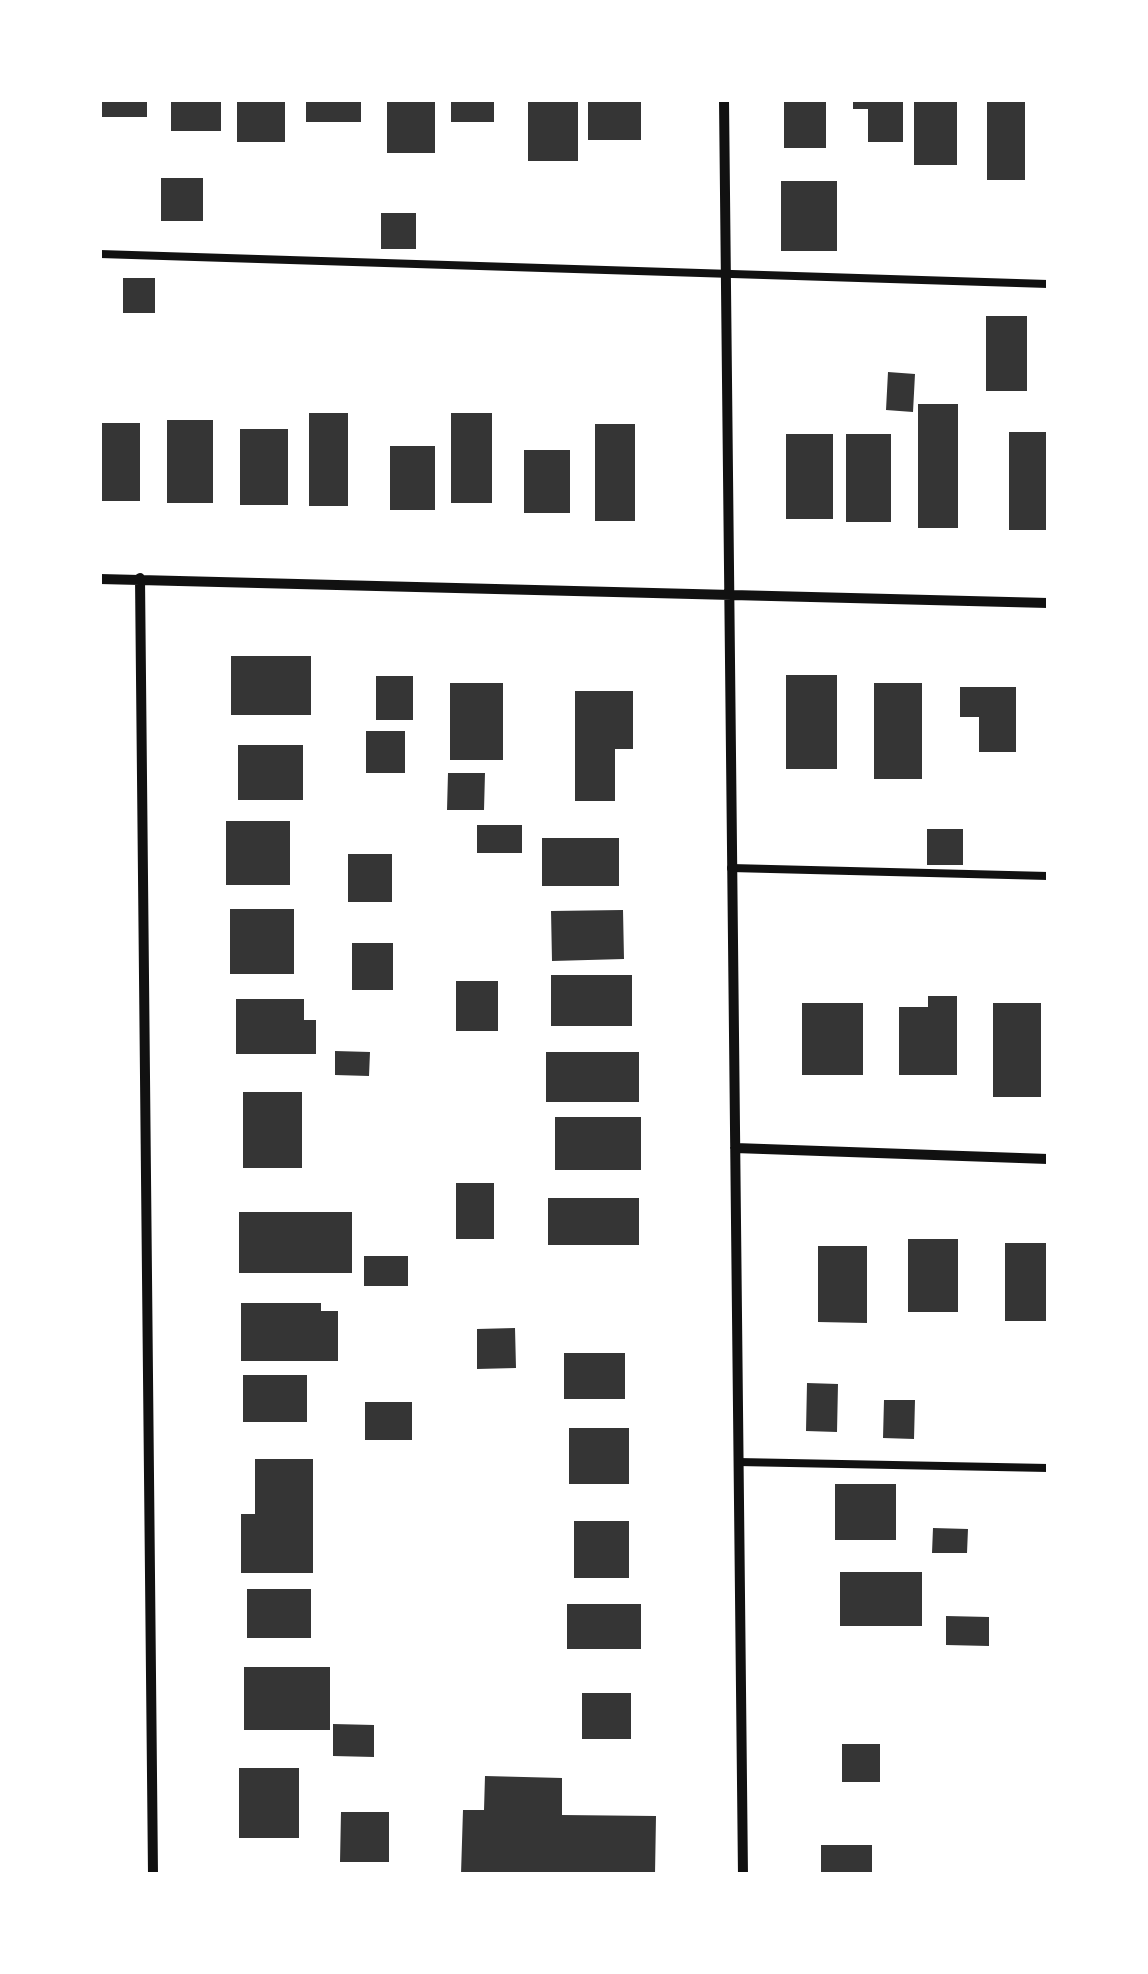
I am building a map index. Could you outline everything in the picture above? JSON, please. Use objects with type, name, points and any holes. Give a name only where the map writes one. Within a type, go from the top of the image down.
[{"type":"street","points":[[724,100],[743,1874]]},
{"type":"street","points":[[140,578],[153,1874]]},
{"type":"street","points":[[100,579],[1048,603]]},
{"type":"street","points":[[734,1148],[1048,1159]]},
{"type":"lane","points":[[100,254],[1048,284]]},
{"type":"lane","points":[[731,868],[1048,876]]},
{"type":"lane","points":[[738,1462],[1048,1468]]},
{"type":"building","points":[[100,100],[147,100],[147,117],[100,117]]},
{"type":"building","points":[[171,100],[221,100],[221,131],[171,131]]},
{"type":"building","points":[[237,100],[285,100],[285,142],[237,142]]},
{"type":"building","points":[[306,100],[361,100],[361,122],[306,122]]},
{"type":"building","points":[[387,100],[435,100],[435,153],[387,153]]},
{"type":"building","points":[[451,100],[494,100],[494,122],[451,122]]},
{"type":"building","points":[[528,100],[578,100],[578,161],[528,161]]},
{"type":"building","points":[[588,100],[641,100],[641,140],[588,140]]},
{"type":"building","points":[[784,100],[826,100],[826,148],[784,148]]},
{"type":"building","points":[[853,100],[903,100],[903,142],[868,142],[868,109],[853,109]]},
{"type":"building","points":[[914,100],[957,100],[957,165],[914,165]]},
{"type":"building","points":[[987,100],[1025,100],[1025,180],[987,180]]},
{"type":"building","points":[[161,178],[203,178],[203,221],[161,221]]},
{"type":"building","points":[[781,181],[837,181],[837,251],[781,251]]},
{"type":"building","points":[[381,213],[416,213],[416,249],[381,249]]},
{"type":"building","points":[[123,278],[155,278],[155,313],[123,313]]},
{"type":"building","points":[[986,316],[1027,316],[1027,391],[986,391]]},
{"type":"building","points":[[888,372],[915,374],[913,412],[886,410]]},
{"type":"building","points":[[918,404],[958,404],[958,528],[918,528]]},
{"type":"building","points":[[309,413],[348,413],[348,506],[309,506]]},
{"type":"building","points":[[451,413],[492,413],[492,503],[451,503]]},
{"type":"building","points":[[167,420],[213,420],[213,503],[167,503]]},
{"type":"building","points":[[100,423],[140,423],[140,501],[100,501]]},
{"type":"building","points":[[595,424],[635,424],[635,521],[595,521]]},
{"type":"building","points":[[240,429],[288,429],[288,505],[240,505]]},
{"type":"building","points":[[1009,432],[1048,432],[1048,530],[1009,530]]},
{"type":"building","points":[[786,434],[833,434],[833,519],[786,519]]},
{"type":"building","points":[[846,434],[891,434],[891,522],[846,522]]},
{"type":"building","points":[[390,446],[435,446],[435,510],[390,510]]},
{"type":"building","points":[[524,450],[570,450],[570,513],[524,513]]},
{"type":"building","points":[[231,656],[311,656],[311,715],[231,715]]},
{"type":"building","points":[[786,675],[837,675],[837,769],[786,769]]},
{"type":"building","points":[[376,676],[413,676],[413,720],[376,720]]},
{"type":"building","points":[[450,683],[503,683],[503,760],[450,760]]},
{"type":"building","points":[[874,683],[922,683],[922,779],[874,779]]},
{"type":"building","points":[[960,687],[1016,687],[1016,752],[979,752],[979,717],[960,717]]},
{"type":"building","points":[[575,691],[633,691],[633,749],[615,749],[615,801],[575,801]]},
{"type":"building","points":[[366,731],[405,731],[405,773],[366,773]]},
{"type":"building","points":[[238,745],[303,745],[303,800],[238,800]]},
{"type":"building","points":[[448,773],[485,773],[484,810],[447,810]]},
{"type":"building","points":[[226,821],[290,821],[290,885],[226,885]]},
{"type":"building","points":[[477,825],[522,825],[522,853],[477,853]]},
{"type":"building","points":[[927,829],[963,829],[963,865],[927,865]]},
{"type":"building","points":[[542,838],[619,838],[619,886],[542,886]]},
{"type":"building","points":[[348,854],[392,854],[392,902],[348,902]]},
{"type":"building","points":[[230,909],[294,909],[294,974],[230,974]]},
{"type":"building","points":[[623,910],[624,959],[552,961],[551,911]]},
{"type":"building","points":[[352,943],[393,943],[393,990],[352,990]]},
{"type":"building","points":[[551,975],[632,975],[632,1026],[551,1026]]},
{"type":"building","points":[[456,981],[498,981],[498,1031],[456,1031]]},
{"type":"building","points":[[928,996],[957,996],[957,1075],[899,1075],[899,1007],[928,1007]]},
{"type":"building","points":[[236,999],[304,999],[304,1020],[316,1020],[316,1054],[236,1054]]},
{"type":"building","points":[[802,1003],[863,1003],[863,1075],[802,1075]]},
{"type":"building","points":[[993,1003],[1041,1003],[1041,1097],[993,1097]]},
{"type":"building","points":[[335,1051],[370,1052],[369,1076],[335,1075]]},
{"type":"building","points":[[546,1052],[639,1052],[639,1102],[546,1102]]},
{"type":"building","points":[[243,1092],[302,1092],[302,1168],[243,1168]]},
{"type":"building","points":[[555,1117],[641,1117],[641,1170],[555,1170]]},
{"type":"building","points":[[456,1183],[494,1183],[494,1239],[456,1239]]},
{"type":"building","points":[[548,1198],[639,1198],[639,1245],[548,1245]]},
{"type":"building","points":[[239,1212],[352,1212],[352,1273],[239,1273]]},
{"type":"building","points":[[908,1239],[958,1239],[958,1312],[908,1312]]},
{"type":"building","points":[[1005,1243],[1048,1243],[1048,1321],[1005,1321]]},
{"type":"building","points":[[818,1246],[867,1246],[867,1323],[818,1322]]},
{"type":"building","points":[[364,1256],[408,1256],[408,1286],[364,1286]]},
{"type":"building","points":[[241,1303],[321,1303],[321,1311],[338,1311],[338,1361],[241,1361]]},
{"type":"building","points":[[515,1328],[516,1368],[477,1369],[477,1329]]},
{"type":"building","points":[[564,1353],[625,1353],[625,1399],[564,1399]]},
{"type":"building","points":[[243,1375],[307,1375],[307,1422],[243,1422]]},
{"type":"building","points":[[807,1383],[838,1384],[837,1432],[806,1431]]},
{"type":"building","points":[[884,1400],[915,1400],[914,1439],[883,1438]]},
{"type":"building","points":[[365,1402],[412,1402],[412,1440],[365,1440]]},
{"type":"building","points":[[569,1428],[629,1428],[629,1484],[569,1484]]},
{"type":"building","points":[[255,1459],[313,1459],[313,1573],[241,1573],[241,1514],[255,1514]]},
{"type":"building","points":[[835,1484],[896,1484],[896,1540],[835,1540]]},
{"type":"building","points":[[574,1521],[629,1521],[629,1578],[574,1578]]},
{"type":"building","points":[[933,1528],[968,1529],[967,1553],[932,1553]]},
{"type":"building","points":[[840,1572],[922,1572],[922,1626],[840,1626]]},
{"type":"building","points":[[247,1589],[311,1589],[311,1638],[247,1638]]},
{"type":"building","points":[[567,1604],[641,1604],[641,1649],[567,1649]]},
{"type":"building","points":[[946,1616],[989,1617],[989,1646],[946,1645]]},
{"type":"building","points":[[244,1667],[330,1667],[330,1730],[244,1730]]},
{"type":"building","points":[[582,1693],[631,1693],[631,1739],[582,1739]]},
{"type":"building","points":[[333,1724],[374,1725],[374,1757],[333,1756]]},
{"type":"building","points":[[842,1744],[880,1744],[880,1782],[842,1782]]},
{"type":"building","points":[[239,1768],[299,1768],[299,1838],[239,1838]]},
{"type":"building","points":[[485,1776],[562,1778],[562,1815],[656,1816],[655,1874],[461,1874],[463,1810],[484,1810]]},
{"type":"building","points":[[341,1812],[389,1812],[389,1862],[340,1862]]},
{"type":"building","points":[[821,1845],[872,1845],[872,1874],[821,1874]]}]
